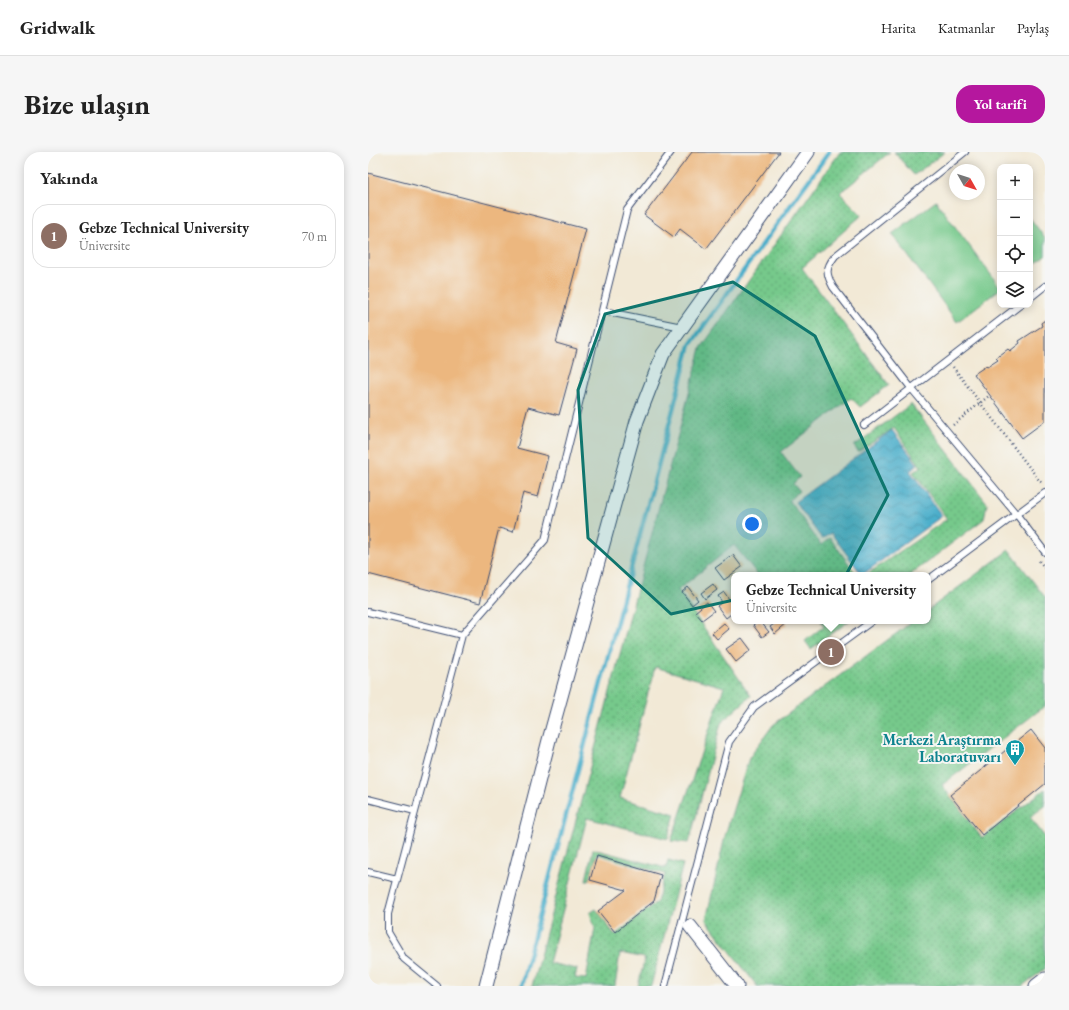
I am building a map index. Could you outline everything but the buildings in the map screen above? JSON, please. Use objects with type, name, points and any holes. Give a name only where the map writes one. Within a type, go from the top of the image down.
[{"type":"street","points":[[486,986],[549,740],[637,421],[663,354],[808,152]]},
{"type":"street","points":[[690,926],[737,986]]},
{"type":"street","points":[[1036,986],[1045,979]]},
{"type":"lane","points":[[437,986],[404,959],[388,932],[388,914],[462,635],[545,540],[627,210],[671,152]]},
{"type":"lane","points":[[965,152],[835,256],[828,265],[827,276],[833,287],[911,388],[1017,515],[1045,552]]},
{"type":"lane","points":[[1033,296],[1045,286]]},
{"type":"lane","points":[[864,425],[1016,308]]},
{"type":"lane","points":[[603,311],[682,327]]},
{"type":"lane","points":[[931,578],[1017,515],[1045,492]]},
{"type":"lane","points":[[368,612],[462,635]]},
{"type":"lane","points":[[665,986],[729,742],[754,707],[868,624]]},
{"type":"lane","points":[[368,800],[415,811]]},
{"type":"lane","points":[[368,872],[397,879]]},
{"type":"path","points":[[948,360],[1045,489]]},
{"type":"path","points":[[946,431],[990,395]]},
{"type":"highlighted area","points":[[733,282],[815,336],[888,495],[846,575],[671,614],[588,538],[578,390],[605,314]]},
{"type":"green space","points":[[840,152],[890,152],[840,193],[862,215],[802,268],[889,385],[860,407],[851,398],[781,452],[800,477],[793,484],[799,491],[789,500],[821,545],[830,538],[855,572],[756,572],[734,545],[678,590],[751,696],[721,723],[689,843],[671,841],[724,687],[655,667],[620,798],[675,814],[668,839],[587,818],[549,963],[577,969],[575,978],[586,979],[595,928],[590,913],[596,909],[615,935],[657,902],[665,874],[597,854],[589,880],[586,880],[593,849],[666,868],[668,860],[683,864],[651,986],[638,986],[645,958],[620,953],[615,986],[532,986],[701,348]]},
{"type":"green space","points":[[894,152],[945,152],[914,175]]},
{"type":"green space","points":[[936,201],[997,283],[997,291],[957,322],[892,234]]},
{"type":"green space","points":[[1033,222],[1045,238],[1045,256],[1033,265]]},
{"type":"green space","points":[[911,404],[987,503],[984,519],[914,572],[870,572],[947,519],[913,472],[921,467],[894,428],[858,452],[854,446]]},
{"type":"green space","points":[[1009,550],[1045,597],[1045,706],[942,785],[982,838],[1045,789],[1045,806],[1030,817],[1045,837],[1045,969],[1022,986],[757,986],[706,920],[726,832],[749,758],[773,725],[909,624],[931,624],[931,608]]},
{"type":"green space","points":[[823,624],[845,624],[811,649],[805,641],[824,626]]},
{"type":"water","points":[[892,430],[918,465],[910,471],[942,516],[866,572],[860,572],[831,533],[822,539],[795,502]]},
{"type":"waterway","points":[[521,986],[690,345],[829,152]]},
{"type":"place","name":"Gebze Technical University","points":[[831,652]]},
{"type":"place","name":"Merkezi Araştırma Laboratuvarı","points":[[1015,766]]}]
